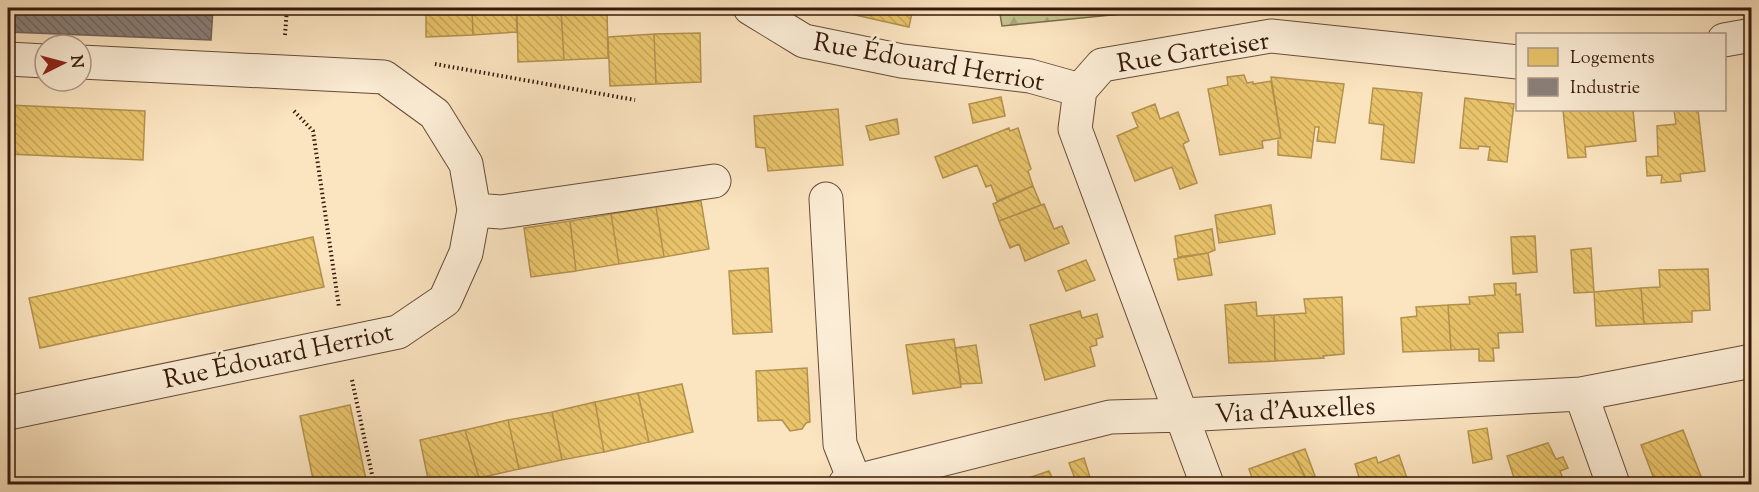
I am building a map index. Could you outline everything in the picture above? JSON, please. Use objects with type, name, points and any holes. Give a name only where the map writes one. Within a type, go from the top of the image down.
[{"type":"street","name":"Rue Édouard Herriot","points":[[750,8],[804,41],[902,61],[1030,76],[1080,90]]},
{"type":"street","points":[[1726,40],[1752,35]]},
{"type":"street","name":"Rue Garteiser","points":[[1080,90],[1102,65],[1271,36],[1516,62]]},
{"type":"street","points":[[8,59],[33,60]]},
{"type":"street","name":"Rue Édouard Herriot","points":[[8,413],[398,332],[444,300],[466,253],[474,210],[466,164],[435,114],[384,77],[283,59],[93,62]]},
{"type":"street","points":[[1080,90],[1075,129],[1207,484]]},
{"type":"street","points":[[474,210],[501,212],[714,181]]},
{"type":"street","points":[[826,199],[840,444],[850,483]]},
{"type":"street","name":"Via d'Auxelles","points":[[850,483],[1110,417],[1182,416],[1581,393],[1752,361]]},
{"type":"street","points":[[1581,393],[1613,484]]},
{"type":"path","points":[[285,8],[283,59],[287,104],[313,132],[344,342]]},
{"type":"path","points":[[400,89],[426,63],[634,100]]},
{"type":"path","points":[[355,395],[374,484]]},
{"type":"green space","points":[[999,8],[1182,8],[1002,26]]},
{"type":"building: Logements","points":[[334,8],[380,8],[380,10],[334,12]]},
{"type":"building: Logements","points":[[426,8],[472,8],[473,35],[426,37]]},
{"type":"building: Logements","points":[[472,8],[516,8],[517,32],[473,35]]},
{"type":"building: Logements","points":[[607,8],[608,58],[564,60],[561,10]]},
{"type":"building: Logements","points":[[824,8],[913,8],[909,27]]},
{"type":"building: Logements","points":[[1509,8],[1559,8],[1559,13],[1509,13]]},
{"type":"building: Logements","points":[[561,10],[564,60],[518,62],[517,12]]},
{"type":"building: Logements","points":[[700,33],[701,82],[656,84],[654,34]]},
{"type":"building: Logements","points":[[654,34],[656,84],[610,86],[608,37]]},
{"type":"building: Logements","points":[[1244,75],[1247,83],[1271,81],[1281,138],[1262,141],[1263,148],[1220,155],[1208,89],[1228,85],[1227,77]]},
{"type":"building: Logements","points":[[1271,77],[1344,84],[1335,143],[1317,141],[1319,127],[1315,127],[1311,158],[1278,155],[1278,138],[1281,138]]},
{"type":"building: Logements","points":[[1373,88],[1422,93],[1414,163],[1381,159],[1384,125],[1369,123]]},
{"type":"building: Logements","points":[[1001,97],[1005,116],[973,123],[969,104]]},
{"type":"building: Logements","points":[[1465,98],[1514,104],[1507,162],[1488,160],[1490,147],[1460,148]]},
{"type":"building: Logements","points":[[1155,104],[1160,119],[1178,112],[1189,141],[1183,144],[1197,183],[1180,189],[1172,167],[1135,181],[1117,136],[1138,127],[1132,113]]},
{"type":"building: Logements","points":[[8,105],[145,111],[143,160],[8,154]]},
{"type":"building: Logements","points":[[838,109],[843,165],[768,171],[765,148],[756,147],[754,116]]},
{"type":"building: Logements","points":[[1563,111],[1633,111],[1636,141],[1585,147],[1586,157],[1568,158]]},
{"type":"building: Logements","points":[[1674,111],[1698,111],[1705,171],[1680,174],[1681,181],[1661,183],[1662,175],[1647,176],[1646,157],[1658,156],[1657,126],[1676,124]]},
{"type":"building: Logements","points":[[897,119],[899,134],[870,140],[866,126]]},
{"type":"building: Logements","points":[[1009,128],[1010,131],[1018,128],[1031,169],[1028,171],[1033,186],[997,201],[991,185],[986,187],[977,165],[943,178],[935,157]]},
{"type":"building: Logements","points":[[1033,186],[1041,205],[999,221],[993,204]]},
{"type":"building: Logements","points":[[701,201],[709,249],[664,257],[656,207]]},
{"type":"building: Logements","points":[[1044,204],[1054,229],[1062,226],[1069,243],[1025,261],[1019,244],[1010,248],[999,221]]},
{"type":"building: Logements","points":[[1271,205],[1275,234],[1219,243],[1215,215]]},
{"type":"building: Logements","points":[[656,207],[664,257],[619,264],[611,214]]},
{"type":"building: Logements","points":[[611,214],[619,264],[576,271],[570,221]]},
{"type":"building: Logements","points":[[570,221],[576,271],[531,277],[524,228]]},
{"type":"building: Logements","points":[[1212,229],[1215,250],[1178,257],[1175,236]]},
{"type":"building: Logements","points":[[1535,236],[1537,272],[1513,274],[1511,237]]},
{"type":"building: Logements","points":[[313,237],[324,287],[40,348],[29,298]]},
{"type":"building: Logements","points":[[1591,248],[1594,292],[1574,293],[1571,250]]},
{"type":"building: Logements","points":[[1208,253],[1212,275],[1178,280],[1174,259]]},
{"type":"building: Logements","points":[[1086,260],[1095,280],[1066,291],[1058,271]]},
{"type":"building: Logements","points":[[768,268],[772,332],[733,334],[729,271]]},
{"type":"building: Logements","points":[[1708,269],[1710,310],[1692,311],[1692,322],[1644,324],[1641,288],[1660,287],[1659,270]]},
{"type":"building: Logements","points":[[1516,283],[1516,295],[1520,294],[1523,332],[1498,333],[1499,348],[1493,348],[1494,361],[1479,361],[1479,349],[1451,350],[1448,305],[1470,304],[1469,297],[1495,295],[1494,284]]},
{"type":"building: Logements","points":[[1641,288],[1644,324],[1596,326],[1594,292]]},
{"type":"building: Logements","points":[[1342,297],[1344,354],[1323,356],[1324,358],[1275,361],[1274,315],[1306,313],[1304,299]]},
{"type":"building: Logements","points":[[1256,302],[1257,316],[1274,315],[1275,361],[1229,363],[1225,305]]},
{"type":"building: Logements","points":[[1448,305],[1451,350],[1403,352],[1401,318],[1417,316],[1416,307]]},
{"type":"building: Logements","points":[[1080,311],[1082,318],[1097,314],[1103,337],[1096,339],[1097,345],[1090,347],[1095,366],[1045,380],[1030,325]]},
{"type":"building: Logements","points":[[954,339],[961,387],[913,394],[906,345]]},
{"type":"building: Logements","points":[[976,345],[982,383],[961,384],[955,348]]},
{"type":"building: Logements","points":[[807,368],[810,422],[806,423],[802,429],[790,431],[782,420],[758,421],[756,371]]},
{"type":"building: Logements","points":[[682,384],[693,432],[649,442],[638,393]]},
{"type":"building: Logements","points":[[638,393],[649,442],[604,452],[595,402]]},
{"type":"building: Logements","points":[[595,402],[604,452],[562,460],[552,412]]},
{"type":"building: Logements","points":[[350,405],[367,484],[314,484],[300,416]]},
{"type":"building: Logements","points":[[552,412],[562,460],[519,469],[508,420]]},
{"type":"building: Logements","points":[[508,420],[519,469],[479,478],[465,430]]},
{"type":"building: Logements","points":[[1487,428],[1492,459],[1473,463],[1468,431]]},
{"type":"building: Logements","points":[[465,430],[479,478],[449,484],[429,484],[420,440]]},
{"type":"building: Logements","points":[[1683,430],[1704,484],[1656,484],[1641,445]]},
{"type":"building: Logements","points":[[1548,443],[1556,459],[1563,457],[1568,468],[1560,471],[1565,484],[1516,484],[1507,456]]},
{"type":"building: Logements","points":[[1305,449],[1315,476],[1307,481],[1293,453]]},
{"type":"building: Logements","points":[[1293,453],[1309,484],[1254,484],[1249,469]]},
{"type":"building: Logements","points":[[1399,455],[1409,484],[1361,484],[1355,464],[1376,457],[1378,463]]},
{"type":"building: Logements","points":[[1084,458],[1092,484],[1077,484],[1069,463]]},
{"type":"building: Logements","points":[[1049,471],[1055,484],[1011,484]]},
{"type":"building: Industrie","points":[[8,8],[213,8],[211,40],[93,35],[93,33],[8,32]]}]
